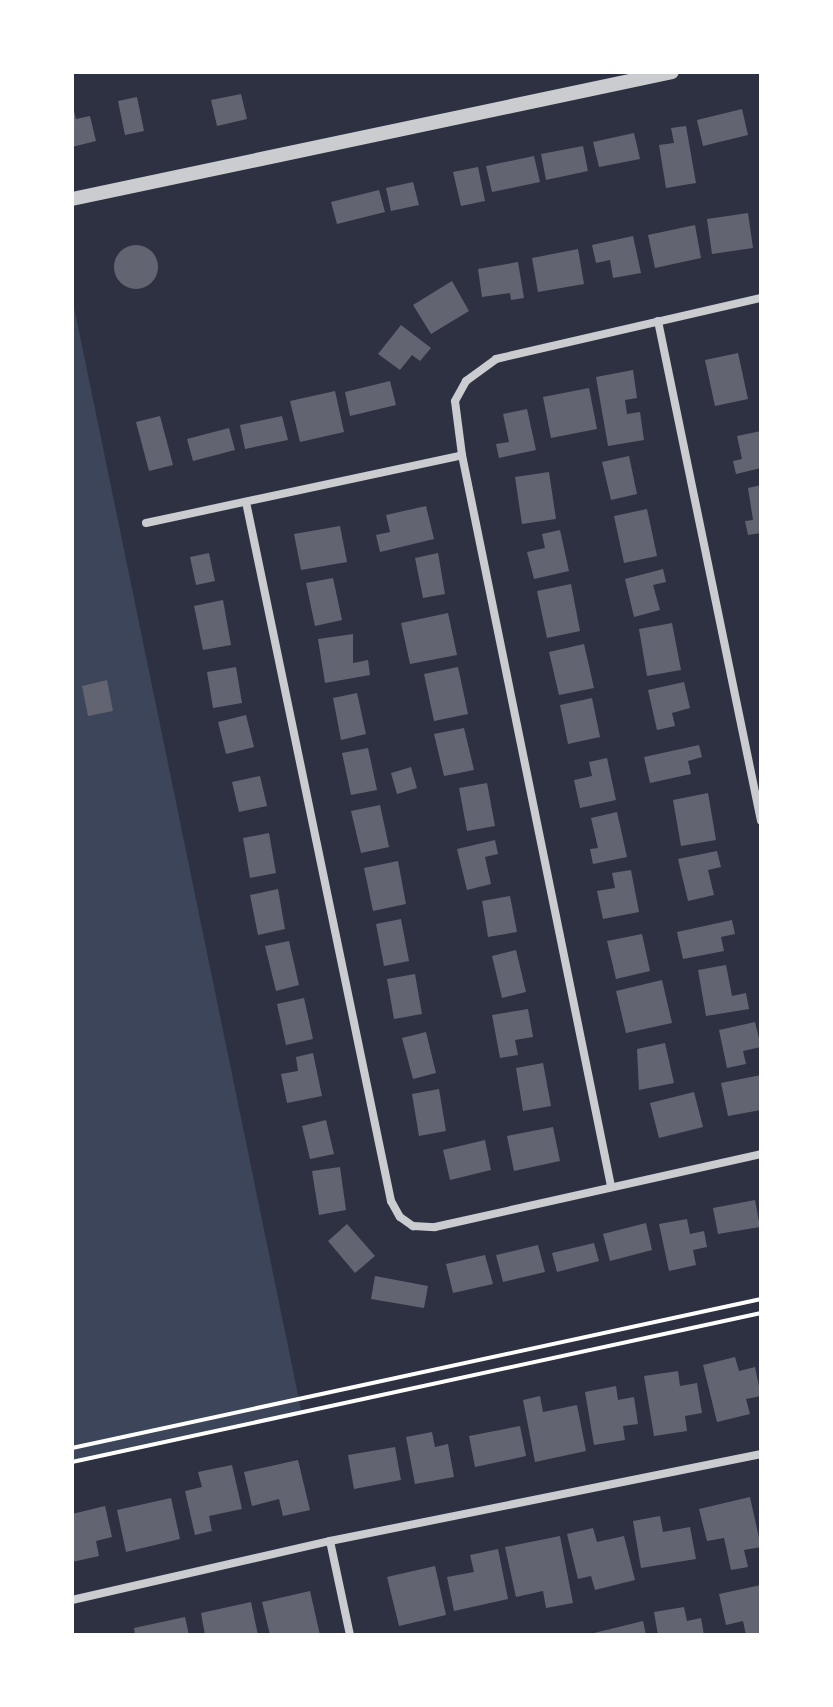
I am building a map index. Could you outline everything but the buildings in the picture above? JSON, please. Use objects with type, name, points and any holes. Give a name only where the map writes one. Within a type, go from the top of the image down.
[{"type":"street","points":[[72,199],[672,72]]},
{"type":"street","points":[[611,1186],[462,455],[455,401],[479,367],[521,350],[761,298]]},
{"type":"street","points":[[658,321],[761,821]]},
{"type":"street","points":[[146,523],[462,455]]},
{"type":"street","points":[[246,502],[391,1201],[413,1226],[435,1227],[761,1154]]},
{"type":"street","points":[[72,1600],[330,1541],[761,1454]]},
{"type":"street","points":[[330,1541],[350,1635]]},
{"type":"path","points":[[72,1448],[761,1299]]},
{"type":"path","points":[[72,1462],[761,1313]]},
{"type":"shaded area","points":[[72,297],[302,1414],[72,1464]]}]
